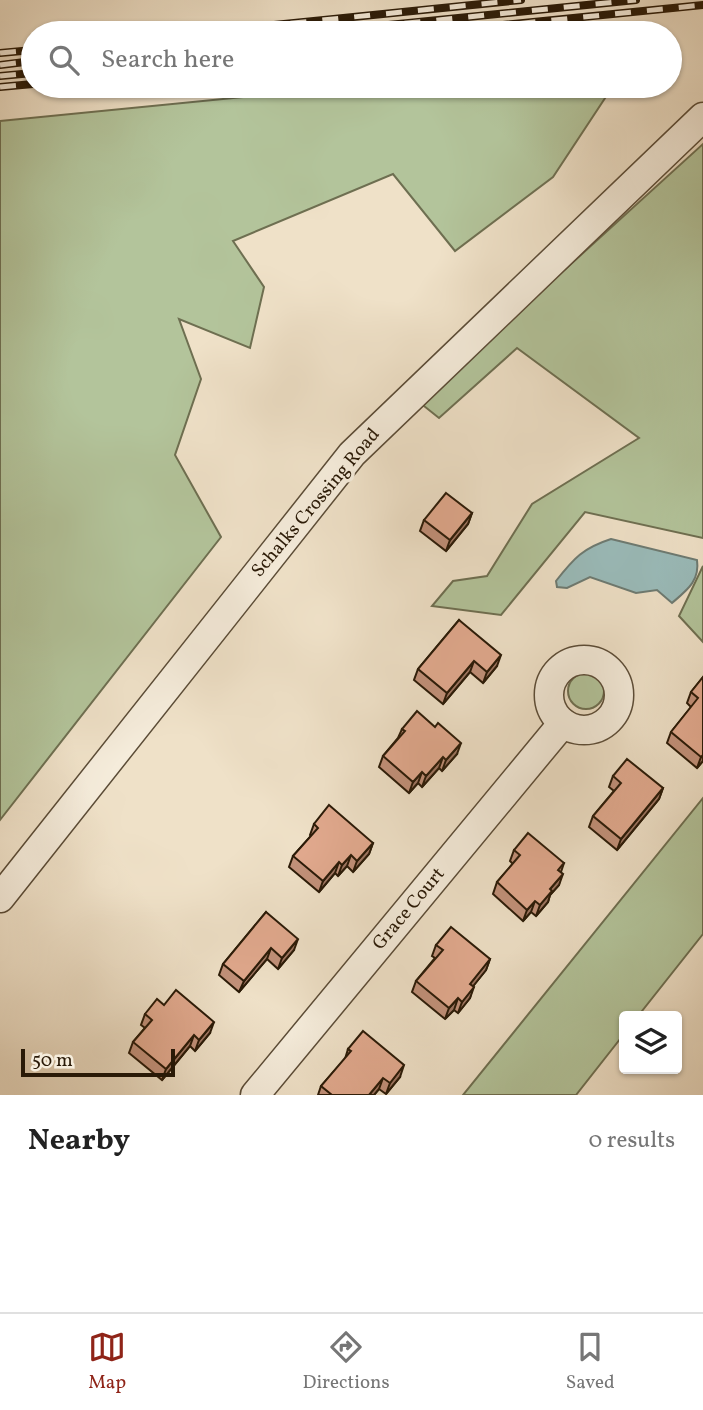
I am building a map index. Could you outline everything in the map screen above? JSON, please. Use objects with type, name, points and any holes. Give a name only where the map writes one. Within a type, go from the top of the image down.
[{"type":"street","name":"Schalks Crossing Road","points":[[0,898],[352,454],[703,117]]},
{"type":"street","name":"Grace Court","points":[[255,1095],[563,723]]},
{"type":"green space","points":[[233,98],[605,98],[553,177],[455,251],[393,174],[233,241],[264,287],[250,348],[179,319],[201,379],[175,455],[221,537],[0,820],[0,121]]},
{"type":"green space","points":[[703,144],[703,538],[585,512],[501,615],[432,606],[453,581],[487,576],[532,504],[639,438],[517,348],[439,418],[419,402]]},
{"type":"green space","points":[[703,566],[703,642],[679,616]]},
{"type":"green space","points":[[586,673],[598,679],[604,691],[598,703],[586,709],[574,703],[568,691],[574,679]]},
{"type":"green space","points":[[703,798],[703,934],[642,1011],[619,1011],[619,1040],[576,1095],[463,1095]]},
{"type":"water","points":[[611,539],[697,560],[694,579],[672,603],[657,590],[636,593],[590,577],[567,588],[557,587],[556,581],[580,555]]},
{"type":"building","points":[[446,493],[472,513],[450,540],[424,520]]},
{"type":"building","points":[[459,620],[501,655],[487,672],[474,661],[447,693],[418,669]]},
{"type":"building","points":[[703,677],[701,757],[671,732],[698,698],[691,692]]},
{"type":"building","points":[[417,711],[435,727],[438,723],[461,743],[446,760],[443,757],[426,776],[422,772],[413,782],[383,756],[405,731],[402,729]]},
{"type":"building","points":[[627,759],[663,788],[621,839],[593,816],[621,783],[613,776]]},
{"type":"building","points":[[329,805],[373,843],[357,861],[351,855],[342,865],[339,862],[323,881],[293,856],[318,828],[314,824]]},
{"type":"building","points":[[528,833],[564,863],[558,870],[563,874],[550,889],[552,891],[540,905],[535,901],[527,910],[497,882],[520,855],[514,850]]},
{"type":"building","points":[[266,912],[298,939],[282,958],[271,948],[244,981],[223,964]]},
{"type":"building","points":[[451,927],[490,959],[470,984],[474,987],[462,1002],[458,998],[449,1008],[416,981],[443,950],[436,945]]},
{"type":"building","points":[[176,990],[214,1022],[199,1040],[194,1035],[166,1069],[133,1042],[152,1020],[145,1014],[157,999],[164,1005]]},
{"type":"building","points":[[363,1031],[404,1065],[390,1083],[383,1078],[369,1095],[332,1095],[321,1086],[351,1051],[348,1049]]},
{"type":"railway","points":[[314,21],[521,0]]},
{"type":"railway","points":[[428,21],[636,0]]},
{"type":"railway","points":[[544,21],[703,5]]},
{"type":"railway","points":[[0,53],[21,51]]},
{"type":"railway","points":[[0,65],[21,62]]},
{"type":"railway","points":[[0,76],[21,74]]},
{"type":"railway","points":[[0,87],[21,85]]}]
